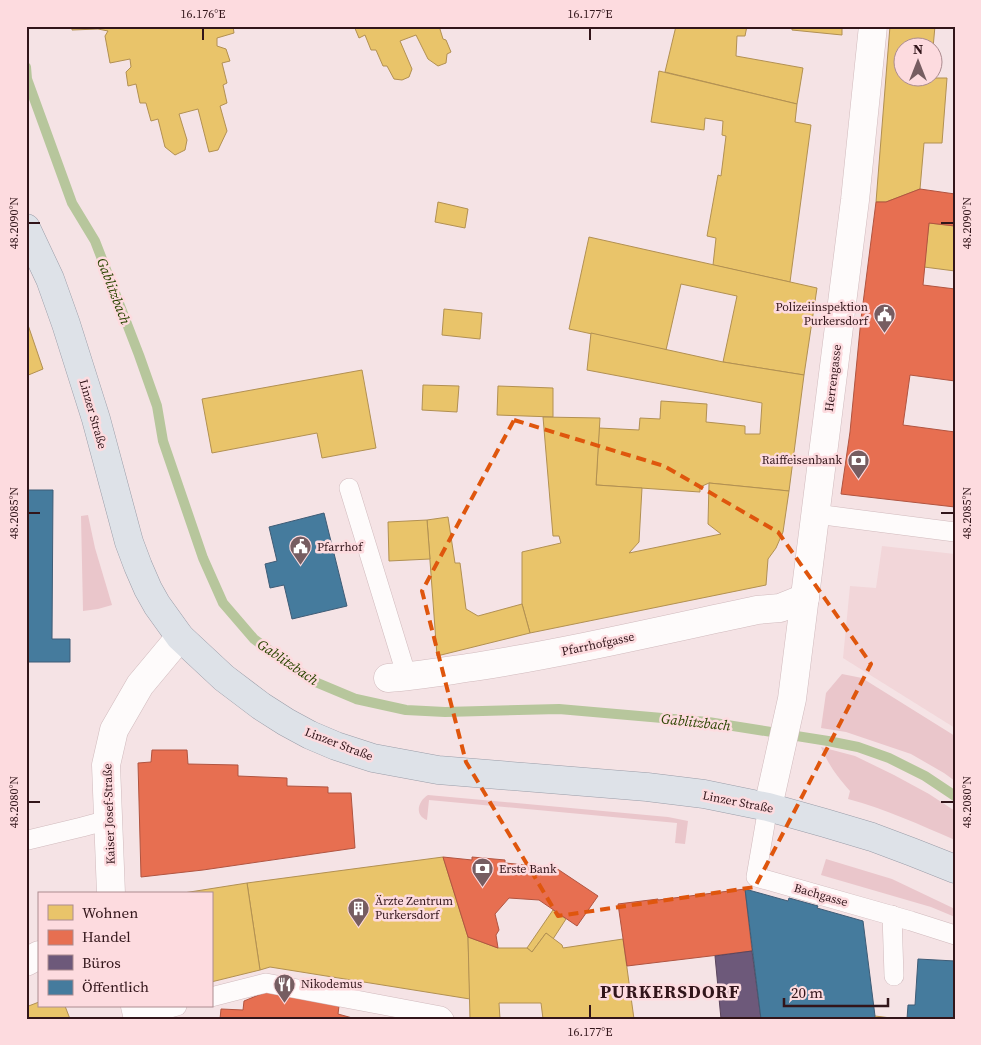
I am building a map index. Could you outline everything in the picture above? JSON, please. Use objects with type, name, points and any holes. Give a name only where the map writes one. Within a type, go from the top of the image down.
[{"type":"main road","name":"Linzer Straße","points":[[26,228],[50,279],[66,324],[96,420],[129,542],[148,589],[180,637],[224,678],[261,706],[310,735],[373,758],[438,770],[648,787],[704,794],[768,807],[872,837],[955,869]]},
{"type":"street","name":"Herrengasse","points":[[768,807],[792,699],[854,208],[873,26]]},
{"type":"street","name":"Pfarrhofgasse","points":[[397,677],[508,662],[572,650],[757,610],[780,608],[805,598]]},
{"type":"street","name":"Kaiser Josef-Straße","points":[[111,892],[106,765],[114,730],[140,685],[180,637]]},
{"type":"street","points":[[26,962],[38,956]]},
{"type":"lane","points":[[349,488],[397,677]]},
{"type":"lane","points":[[816,514],[955,532]]},
{"type":"lane","name":"Bachgasse","points":[[768,807],[756,876],[892,915],[955,936]]},
{"type":"lane","points":[[28,840],[108,820]]},
{"type":"lane","points":[[892,915],[894,976]]},
{"type":"lane","points":[[212,997],[266,982],[442,1016],[444,1019]]},
{"type":"lane","points":[[137,1014],[167,1008]]},
{"type":"highlighted area","points":[[514,420],[664,466],[778,532],[871,664],[755,887],[558,916],[466,762],[422,591]]},
{"type":"shaded area","points":[[88,515],[95,548],[112,605],[83,611],[81,516]]},
{"type":"shaded area","points":[[882,546],[955,554],[955,728],[843,658],[850,586],[876,588]]},
{"type":"shaded area","points":[[842,674],[862,678],[955,736],[955,781],[911,754],[846,732],[821,728],[826,693]]},
{"type":"shaded area","points":[[821,747],[855,756],[929,794],[955,811],[955,840],[889,812],[848,799],[850,791],[827,760]]},
{"type":"shaded area","points":[[428,795],[668,817],[688,821],[685,844],[675,843],[677,823],[429,800],[427,820],[420,815],[419,808],[422,801]]},
{"type":"shaded area","points":[[826,859],[892,879],[955,909],[955,917],[931,907],[821,875]]},
{"type":"building: Wohnen","points":[[72,26],[233,26],[234,33],[217,38],[217,46],[226,49],[230,61],[222,63],[227,83],[223,85],[227,103],[220,106],[227,131],[218,150],[209,152],[198,109],[179,114],[187,140],[185,150],[175,155],[165,147],[158,119],[151,121],[146,103],[140,103],[136,84],[128,86],[126,72],[131,67],[130,59],[110,63],[105,36],[108,31],[98,29],[72,30]]},
{"type":"building: Wohnen","points":[[354,26],[439,26],[443,39],[446,40],[451,52],[447,54],[446,63],[438,66],[428,59],[416,35],[400,41],[412,69],[409,77],[402,80],[394,79],[387,66],[383,66],[376,50],[371,50],[365,35],[359,38]]},
{"type":"building: Wohnen","points":[[676,26],[747,26],[745,36],[737,36],[736,56],[803,68],[797,104],[665,72]]},
{"type":"building: Wohnen","points":[[792,26],[842,26],[842,35],[792,30]]},
{"type":"building: Wohnen","points":[[890,26],[935,26],[934,38],[894,38],[894,88],[944,88],[944,78],[947,78],[942,143],[924,143],[920,189],[886,202],[876,202]]},
{"type":"building: Wohnen","points":[[659,71],[797,104],[795,122],[811,125],[790,282],[713,265],[716,238],[707,236],[718,175],[721,176],[726,136],[722,135],[723,121],[705,118],[704,130],[651,122]]},
{"type":"building: Wohnen","points":[[438,202],[468,209],[465,228],[435,222]]},
{"type":"building: Wohnen","points":[[929,223],[955,226],[955,271],[924,267]]},
{"type":"building: Wohnen","points":[[589,237],[817,288],[804,375],[723,362],[737,296],[681,284],[666,350],[569,329]]},
{"type":"building: Wohnen","points":[[444,309],[482,313],[480,339],[442,335]]},
{"type":"building: Wohnen","points":[[26,319],[43,369],[26,376]]},
{"type":"building: Wohnen","points":[[591,333],[723,362],[804,375],[789,491],[709,483],[700,487],[700,492],[596,485],[599,428],[639,430],[640,418],[660,419],[661,401],[707,404],[706,422],[745,426],[745,434],[760,434],[762,403],[587,370]]},
{"type":"building: Wohnen","points":[[362,370],[376,448],[322,458],[317,433],[212,453],[202,399]]},
{"type":"building: Wohnen","points":[[423,385],[459,386],[457,412],[422,410]]},
{"type":"building: Wohnen","points":[[498,386],[553,388],[553,417],[497,415]]},
{"type":"building: Wohnen","points":[[543,417],[600,418],[596,485],[642,488],[639,542],[629,553],[721,534],[708,524],[709,483],[789,491],[783,532],[776,548],[768,559],[766,585],[530,633],[522,604],[522,552],[561,543],[559,536],[553,536]]},
{"type":"building: Wohnen","points":[[448,517],[455,563],[460,563],[466,609],[478,616],[522,604],[530,633],[437,656],[427,520]]},
{"type":"building: Wohnen","points":[[427,520],[430,559],[389,561],[388,522]]},
{"type":"building: Wohnen","name":"Ärzte Zentrum Purkersdorf","points":[[443,857],[468,937],[470,999],[270,967],[260,970],[247,883]]},
{"type":"building: Wohnen","points":[[247,883],[260,970],[212,982],[212,892],[190,892]]},
{"type":"building: Wohnen","points":[[553,910],[566,919],[553,939],[546,933],[532,952],[527,948]]},
{"type":"building: Wohnen","points":[[546,933],[562,945],[563,948],[623,939],[634,1019],[543,1019],[541,1003],[499,1003],[500,1019],[470,1019],[468,937],[498,948],[527,948],[532,952]]},
{"type":"building: Wohnen","points":[[38,1002],[38,1008],[66,1008],[70,1019],[26,1019],[26,1007]]},
{"type":"building: Wohnen","points":[[875,1016],[899,1019],[874,1019]]},
{"type":"building: Handel","points":[[920,189],[955,194],[955,226],[929,223],[923,285],[955,289],[955,381],[910,375],[903,425],[955,432],[955,507],[841,494],[850,432],[861,319],[876,202],[886,202]]},
{"type":"building: Handel","points":[[152,750],[187,750],[188,764],[238,765],[238,776],[287,778],[287,786],[328,787],[328,793],[351,793],[355,848],[141,877],[138,763],[151,762]]},
{"type":"building: Handel","points":[[443,857],[472,860],[472,857],[505,860],[505,863],[556,868],[598,896],[577,926],[539,900],[509,898],[495,914],[499,930],[496,935],[498,948],[468,937]]},
{"type":"building: Handel","points":[[745,889],[752,951],[627,966],[618,904]]},
{"type":"building: Handel","name":"Nikodemus","points":[[266,992],[339,1006],[338,1014],[356,1019],[220,1019],[221,1009],[243,1010],[244,1001]]},
{"type":"building: Büros","points":[[752,951],[761,1019],[721,1019],[715,956]]},
{"type":"building: Öffentlich","points":[[26,490],[53,490],[52,639],[70,639],[70,662],[26,662]]},
{"type":"building: Öffentlich","name":"Pfarrhof","points":[[324,513],[347,606],[292,619],[284,585],[270,588],[265,564],[277,561],[269,527]]},
{"type":"building: Öffentlich","points":[[745,889],[788,901],[789,898],[863,921],[874,1019],[761,1019]]},
{"type":"building: Öffentlich","points":[[918,959],[955,961],[955,1019],[907,1019],[908,1005],[915,1005]]},
{"type":"waterway","name":"Gablitzbach","points":[[26,67],[27,79],[72,203],[95,241],[139,355],[157,406],[163,441],[203,558],[223,603],[254,639],[313,681],[356,699],[406,710],[445,712],[559,709],[708,722],[828,741],[858,747],[889,758],[925,776],[955,796]]},
{"type":"place","name":"Polizeiinspektion Purkersdorf","points":[[884,333]]},
{"type":"place","name":"Raiffeisenbank","points":[[858,479]]},
{"type":"place","name":"Pfarrhof","points":[[301,566]]},
{"type":"place","name":"Erste Bank","points":[[483,888]]},
{"type":"place","name":"Ärzte Zentrum Purkersdorf","points":[[359,927]]},
{"type":"place","name":"Nikodemus","points":[[285,1003]]},
{"type":"district","name":"PURKERSDORF","points":[[670,992]]}]
